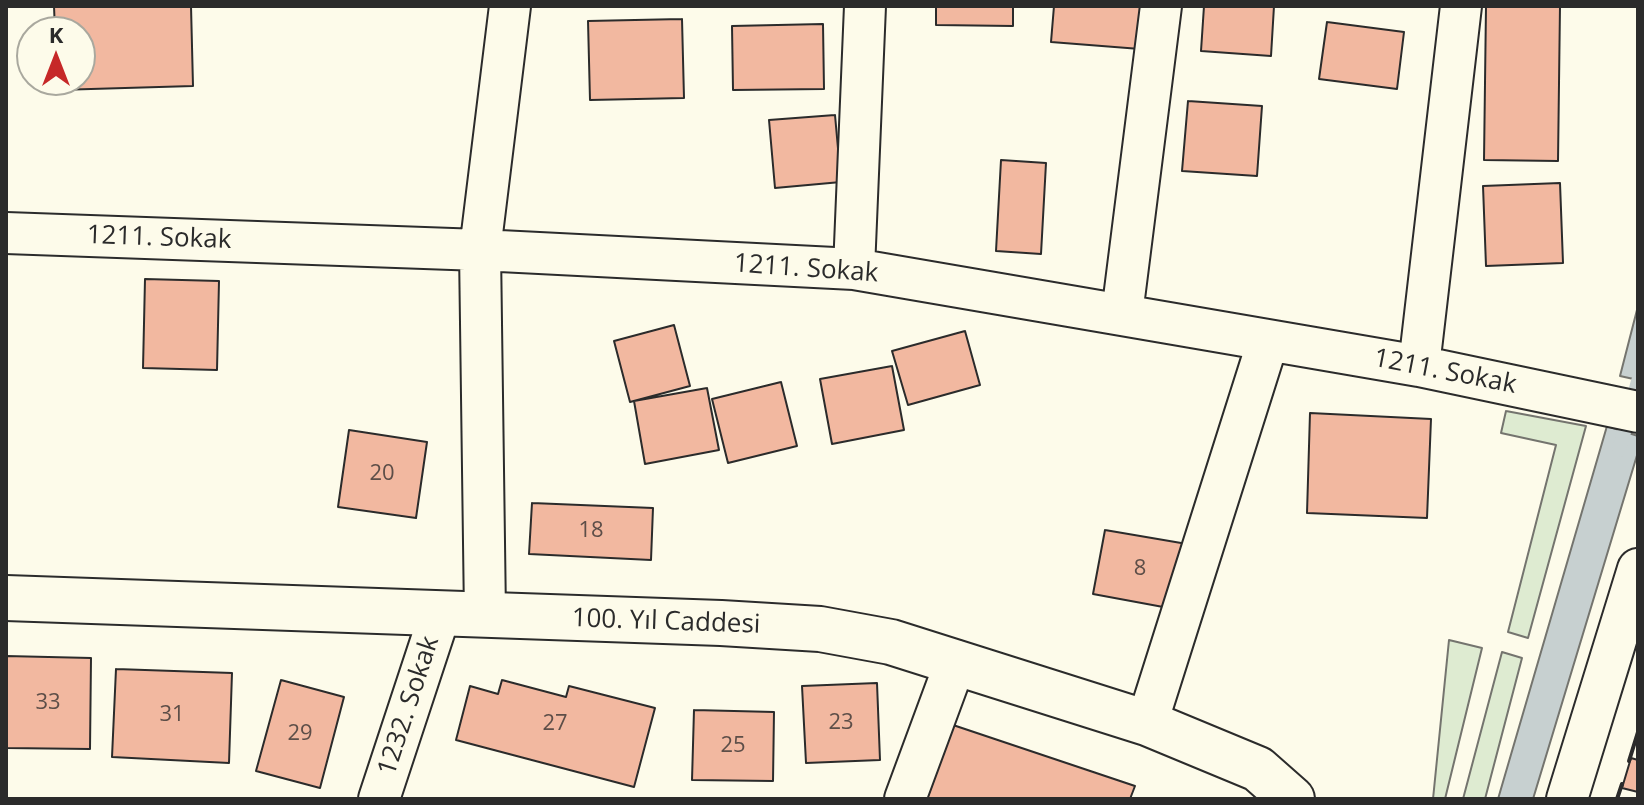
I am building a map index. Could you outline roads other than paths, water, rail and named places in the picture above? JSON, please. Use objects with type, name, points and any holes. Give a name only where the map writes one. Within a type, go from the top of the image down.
[{"type":"street","points":[[485,615],[480,250],[510,6]]},
{"type":"street","points":[[854,269],[865,6]]},
{"type":"street","points":[[1122,314],[1161,6]]},
{"type":"street","points":[[1419,366],[1461,6]]},
{"type":"street","name":"1211. Sokak","points":[[6,233],[480,250],[854,269],[1419,366],[1638,412]]},
{"type":"street","points":[[1147,723],[1268,341]]},
{"type":"street","points":[[1567,799],[1638,569]]},
{"type":"street","name":"100. Yıl Caddesi","points":[[6,598],[820,629],[891,642],[1147,723],[1258,769],[1292,799]]},
{"type":"street","name":"1232. Sokak","points":[[379,799],[440,614]]},
{"type":"street","points":[[905,799],[956,661]]},
{"type":"waterway","points":[[1619,450],[1638,381]]}]
